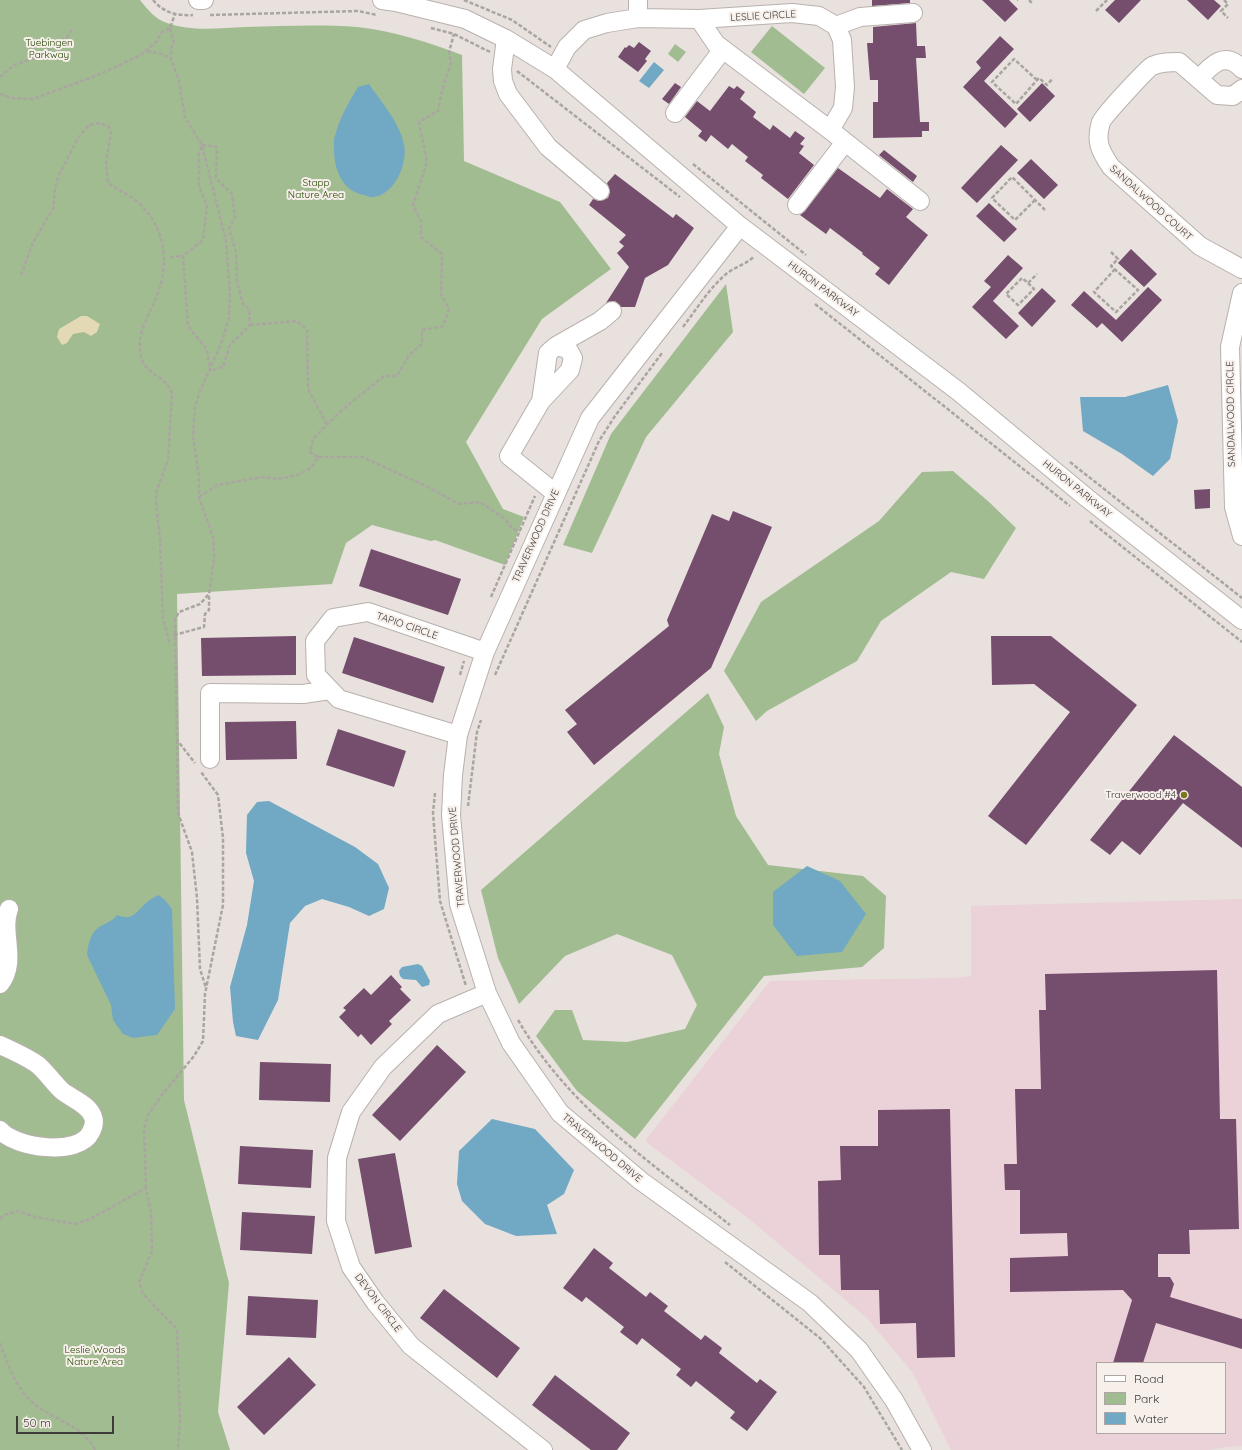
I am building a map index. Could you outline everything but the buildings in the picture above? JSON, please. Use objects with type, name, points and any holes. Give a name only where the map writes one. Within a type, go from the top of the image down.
[{"type":"street","points":[[638,0],[638,18]]},
{"type":"street","name":"HURON PARKWAY","points":[[381,8],[396,2],[465,19],[506,39],[556,69],[740,226],[958,391],[1087,498],[1242,620]]},
{"type":"street","name":"LESLIE CIRCLE","points":[[556,69],[567,47],[584,30],[607,23],[638,18],[699,20],[784,7],[819,16],[836,26]]},
{"type":"street","points":[[830,130],[843,108],[845,87],[842,40],[836,26],[860,17],[913,12]]},
{"type":"street","points":[[699,20],[716,44],[830,130],[920,201]]},
{"type":"street","points":[[506,39],[503,61],[503,81],[508,94],[548,147],[600,192]]},
{"type":"street","points":[[675,113],[723,49]]},
{"type":"street","points":[[1199,79],[1212,64],[1227,60],[1237,63],[1242,69]]},
{"type":"street","name":"SANDALWOOD COURT","points":[[1242,89],[1233,96],[1217,95],[1179,62],[1163,62],[1151,66],[1101,120],[1098,135],[1100,152],[1111,167],[1200,246],[1242,270]]},
{"type":"street","points":[[797,205],[845,142]]},
{"type":"street","name":"TRAVERWOOD DRIVE","points":[[740,226],[590,418],[485,652],[458,735],[453,775],[451,815],[459,904],[488,993],[511,1043],[560,1113],[641,1181],[810,1303],[859,1350],[894,1400],[922,1450]]},
{"type":"street","name":"SANDALWOOD CIRCLE","points":[[1242,292],[1230,347],[1234,507],[1242,536]]},
{"type":"street","points":[[541,401],[548,353],[556,346],[600,321],[612,311]]},
{"type":"street","points":[[556,346],[568,348],[573,358],[570,370],[541,401],[509,456],[556,493]]},
{"type":"street","name":"TAPIO CIRCLE","points":[[458,735],[339,700],[316,675],[315,641],[333,618],[368,612],[485,652]]},
{"type":"street","points":[[202,765],[210,693],[302,694],[330,690]]},
{"type":"street","points":[[0,984],[5,977],[7,964],[8,952],[4,918],[9,909]]},
{"type":"street","name":"DEVON CIRCLE","points":[[488,993],[438,1014],[383,1067],[351,1112],[337,1158],[336,1221],[351,1268],[375,1302],[411,1346],[543,1450]]},
{"type":"street","points":[[0,1045],[20,1054],[39,1066],[60,1089],[86,1108],[93,1116],[94,1122],[94,1126],[88,1137],[80,1144],[66,1147],[45,1147],[17,1141],[5,1136],[0,1130]]},
{"type":"path","points":[[153,0],[158,6],[175,14],[203,7],[358,11],[381,8]]},
{"type":"path","points":[[464,0],[512,20],[552,48]]},
{"type":"path","points":[[1029,0],[1033,4]]},
{"type":"path","points":[[1096,11],[1106,0]]},
{"type":"path","points":[[1225,0],[1228,4],[1221,11],[1228,18]]},
{"type":"path","points":[[174,635],[204,627],[205,614],[209,610],[209,594],[214,563],[213,537],[199,497],[199,478],[193,436],[195,407],[229,318],[230,293],[226,241],[202,145],[186,117],[179,81],[171,59],[174,43],[170,28],[175,14]]},
{"type":"path","points":[[426,26],[454,34],[489,51],[684,200]]},
{"type":"path","points":[[0,94],[12,98],[33,99],[98,75],[141,55],[157,41],[162,32],[170,28]]},
{"type":"path","points":[[0,77],[14,64],[29,60],[46,51],[67,37],[72,30]]},
{"type":"path","points":[[454,34],[448,52],[451,63],[442,91],[438,111],[419,122],[426,162],[414,205],[421,221],[421,237],[442,254],[441,294],[449,309],[443,326],[422,330],[422,344],[408,355],[397,376],[384,376],[342,410],[314,439],[310,452],[318,457],[362,457],[418,482],[459,504],[480,502],[504,520],[513,529],[520,531]]},
{"type":"path","points":[[146,51],[163,54],[171,59]]},
{"type":"path","points":[[1037,80],[1016,104],[992,82],[1014,59],[1037,80],[1039,78],[1047,85],[1054,78]]},
{"type":"path","points":[[21,275],[33,242],[53,209],[56,181],[78,138],[89,124],[100,123],[109,127],[111,132],[106,163],[108,183],[140,204],[146,211],[160,235],[165,255],[161,285],[144,324],[140,351],[144,365],[148,371],[165,380],[170,385],[172,394],[168,460],[156,493],[160,539],[163,619],[170,645]]},
{"type":"path","points":[[170,257],[183,256],[203,240],[207,206],[199,186],[199,153],[202,145]]},
{"type":"path","points":[[202,145],[217,147],[216,178],[232,194],[235,217],[229,228],[236,252],[237,282],[243,304],[249,309],[250,325]]},
{"type":"path","points":[[1035,200],[1015,220],[992,198],[1012,177],[1035,200],[1045,210]]},
{"type":"path","points":[[749,251],[761,260]]},
{"type":"path","points":[[1111,252],[1118,259],[1111,266],[1115,269],[1138,290],[1116,312],[1094,292],[1115,269]]},
{"type":"path","points":[[679,331],[723,276],[736,266],[750,261],[755,255]]},
{"type":"path","points":[[183,256],[188,326],[207,350],[210,371]]},
{"type":"path","points":[[1028,283],[1037,274]]},
{"type":"path","points":[[1022,278],[1028,283],[1034,289],[1018,305],[1006,294],[1022,278]]},
{"type":"path","points":[[809,299],[1072,508]]},
{"type":"path","points":[[210,371],[223,367],[230,345],[250,325],[297,321],[307,330],[308,389],[327,425]]},
{"type":"path","points":[[493,681],[599,441],[615,416],[665,349]]},
{"type":"path","points":[[199,497],[217,485],[263,477],[278,479],[298,475],[311,468],[318,457]]},
{"type":"path","points":[[489,601],[537,491]]},
{"type":"path","points":[[1085,517],[1242,642]]},
{"type":"path","points":[[206,988],[200,969],[197,898],[192,852],[178,813],[174,635],[175,619],[179,612],[200,604],[209,594]]},
{"type":"path","points":[[468,813],[477,732],[481,717]]},
{"type":"path","points":[[177,740],[202,765],[218,796],[223,838],[223,905],[206,988],[203,1041],[194,1056],[161,1096],[148,1115],[144,1129],[146,1188],[151,1212],[152,1251],[139,1282],[143,1294],[177,1329],[180,1421],[178,1450]]},
{"type":"path","points":[[516,1016],[530,1041],[570,1092],[611,1131],[734,1228]]},
{"type":"path","points":[[0,1219],[4,1215],[17,1211],[36,1217],[76,1224],[90,1219],[146,1188]]},
{"type":"path","points":[[720,1258],[821,1339],[864,1387],[902,1450]]},
{"type":"path","points":[[0,1343],[10,1372],[32,1401],[67,1423],[91,1442],[94,1450]]},
{"type":"shaded area","points":[[1242,899],[1242,1446],[1209,1450],[951,1450],[913,1373],[867,1318],[748,1218],[645,1141],[770,981],[953,978],[971,976],[971,906]]},
{"type":"green space","points":[[0,0],[140,0],[155,17],[167,23],[186,28],[206,29],[315,25],[357,27],[384,31],[411,38],[462,55],[464,161],[560,202],[611,269],[542,319],[466,442],[503,509],[524,517],[505,565],[435,540],[431,541],[372,525],[346,543],[332,584],[177,594],[184,1100],[229,1283],[218,1412],[230,1450],[0,1450]]},
{"type":"green space","points":[[772,26],[825,68],[804,94],[751,52]]},
{"type":"green space","points":[[675,44],[686,52],[678,62],[668,54]]},
{"type":"green space","points":[[726,284],[733,332],[646,437],[592,553],[563,545],[611,434]]},
{"type":"green space","points":[[953,471],[1016,528],[984,579],[951,572],[881,621],[857,661],[767,711],[756,721],[724,671],[761,602],[879,521],[922,472]]},
{"type":"green space","points":[[708,693],[724,727],[719,754],[736,816],[768,865],[863,876],[886,896],[884,948],[862,967],[764,976],[635,1139],[577,1091],[536,1036],[555,1010],[572,1010],[583,1040],[627,1042],[685,1029],[697,1005],[672,955],[617,934],[565,956],[519,1004],[498,958],[481,890]]},
{"type":"sand","points":[[81,316],[87,316],[100,324],[97,332],[91,336],[84,332],[73,334],[67,343],[62,345],[57,337],[59,329]]},
{"type":"water","points":[[654,62],[664,70],[649,88],[639,81]]},
{"type":"water","points":[[369,84],[390,113],[398,128],[402,136],[405,152],[402,169],[394,184],[388,191],[381,195],[372,197],[357,193],[342,180],[336,167],[334,146],[334,138],[339,123],[351,99],[358,87]]},
{"type":"water","points":[[1168,385],[1178,421],[1170,459],[1153,476],[1122,454],[1083,431],[1080,397],[1125,397]]},
{"type":"water","points":[[269,801],[355,847],[378,864],[389,888],[384,909],[369,916],[349,907],[322,899],[305,906],[290,923],[278,1000],[258,1040],[236,1036],[233,1022],[230,987],[247,925],[254,881],[246,853],[247,815],[257,802]]},
{"type":"water","points":[[807,866],[840,881],[866,914],[842,952],[797,956],[773,925],[773,892]]},
{"type":"water","points":[[158,895],[164,899],[172,909],[175,1009],[157,1035],[133,1038],[123,1034],[113,1020],[111,1005],[87,955],[88,948],[91,937],[98,928],[111,921],[117,915],[125,917],[131,916]]},
{"type":"water","points":[[418,964],[422,966],[430,981],[429,985],[422,987],[416,980],[403,979],[400,976],[399,971],[402,967]]},
{"type":"water","points":[[492,1119],[535,1129],[574,1170],[564,1194],[547,1205],[557,1234],[516,1236],[485,1224],[462,1201],[457,1184],[459,1151]]},
{"type":"place","name":"Traverwood #4","points":[[1184,795]]},
{"type":"park label","name":"Tuebingen Parkway","points":[[49,48]]},
{"type":"park label","name":"Stapp Nature Area","points":[[316,188]]},
{"type":"park label","name":"Leslie Woods Nature Area","points":[[95,1356]]}]
